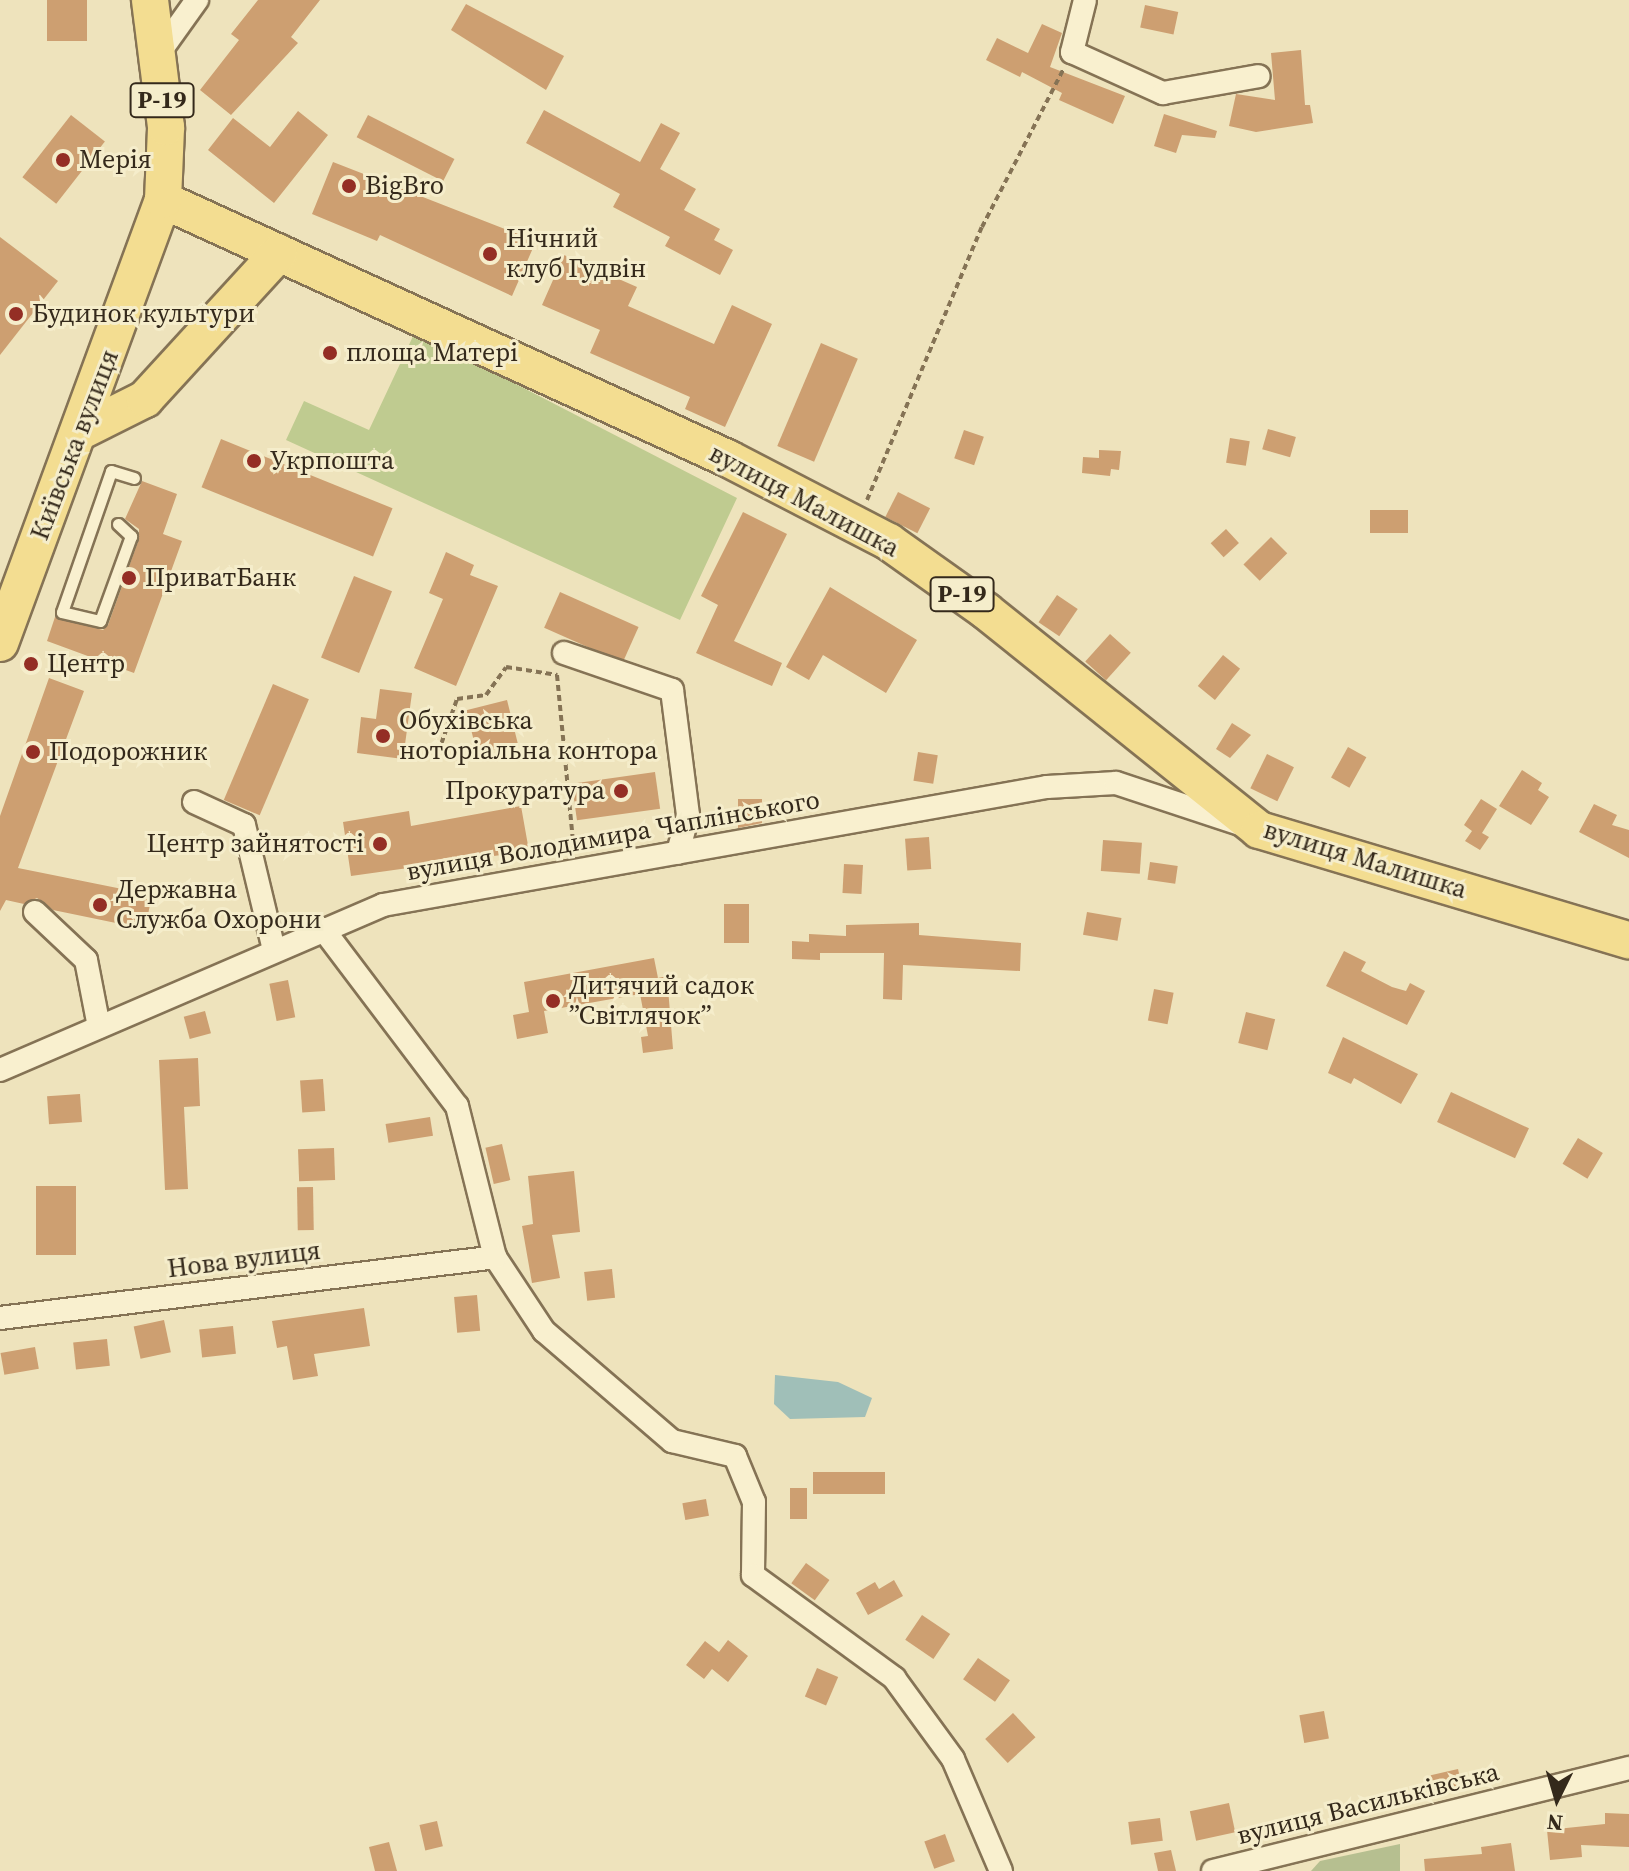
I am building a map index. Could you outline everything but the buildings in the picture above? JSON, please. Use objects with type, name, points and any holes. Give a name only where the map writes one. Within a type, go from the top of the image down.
[{"type":"main road","name":"Р-19","points":[[150,0],[166,127],[163,200]]},
{"type":"main road","name":"вулиця Малишка","points":[[163,200],[729,459],[889,542],[986,611],[1259,830],[1629,940]]},
{"type":"main road","name":"Київська вулиця","points":[[0,643],[163,200]]},
{"type":"main road","points":[[79,432],[145,399],[279,253]]},
{"type":"street","points":[[157,56],[197,0]]},
{"type":"street","points":[[1085,0],[1072,52],[1163,93],[1259,76]]},
{"type":"street","points":[[564,653],[672,690],[688,815],[678,853]]},
{"type":"street","name":"вулиця Володимира Чаплінського","points":[[0,1070],[383,905],[1047,787],[1116,783],[1259,830]]},
{"type":"street","points":[[194,802],[244,825],[274,950]]},
{"type":"street","points":[[35,912],[86,960],[99,1027]]},
{"type":"street","points":[[323,929],[457,1106],[495,1257],[544,1331],[592,1378],[672,1441],[735,1456],[754,1502],[753,1575],[894,1678],[953,1759],[1001,1871]]},
{"type":"street","name":"Нова вулиця","points":[[0,1318],[495,1257]]},
{"type":"street","name":"вулиця Васильківська","points":[[1213,1871],[1629,1768]]},
{"type":"lane","points":[[118,524],[131,536],[100,621],[62,612],[111,471],[134,478]]},
{"type":"path","points":[[855,499],[866,503],[982,227],[1072,52]]},
{"type":"path","points":[[438,753],[457,699],[486,695],[506,667],[557,675],[576,871]]},
{"type":"green space","points":[[415,332],[737,498],[680,620],[286,440],[304,401],[369,430]]},
{"type":"green space","points":[[1400,1844],[1400,1871],[1311,1871],[1320,1861]]},
{"type":"water","points":[[775,1375],[838,1382],[872,1398],[865,1417],[790,1419],[774,1404]]},
{"type":"place","name":"Мерія","points":[[63,160]]},
{"type":"place","name":"BigBro","points":[[349,186]]},
{"type":"place","name":"Нічний клуб Гудвін","points":[[490,254]]},
{"type":"place","name":"Будинок культури","points":[[16,314]]},
{"type":"place","name":"площа Матері","points":[[330,353]]},
{"type":"place","name":"Укрпошта","points":[[254,461]]},
{"type":"place","name":"ПриватБанк","points":[[129,578]]},
{"type":"place","name":"Центр","points":[[31,664]]},
{"type":"place","name":"Обухівська ноторіальна контора","points":[[383,736]]},
{"type":"place","name":"Подорожник","points":[[33,752]]},
{"type":"place","name":"Прокуратура","points":[[621,791]]},
{"type":"place","name":"Центр зайнятості","points":[[380,844]]},
{"type":"place","name":"Державна Служба Охорони","points":[[100,905]]},
{"type":"place","name":"Дитячий садок ”Світлячок”","points":[[553,1001]]}]
